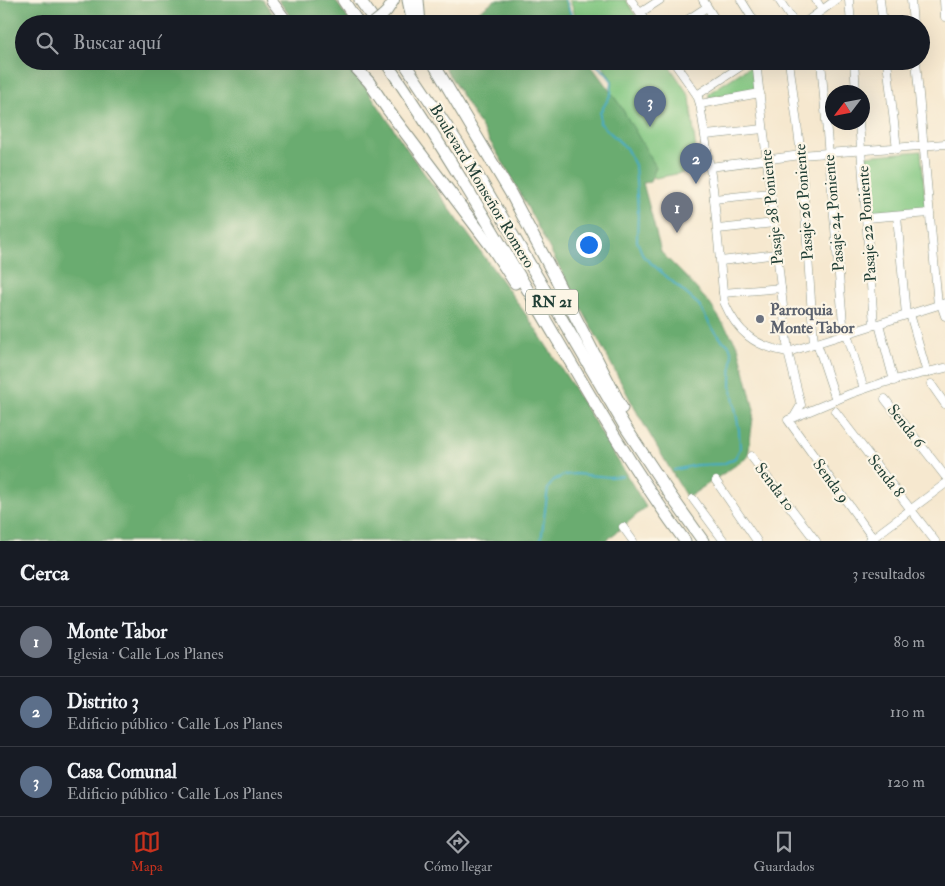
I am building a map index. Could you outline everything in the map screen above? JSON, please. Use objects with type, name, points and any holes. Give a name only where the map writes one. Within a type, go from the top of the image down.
[{"type":"highway","points":[[343,0],[353,15]]},
{"type":"highway","points":[[360,0],[374,15]]},
{"type":"highway","points":[[408,0],[411,15]]},
{"type":"highway","points":[[418,0],[419,15]]},
{"type":"highway","points":[[358,70],[369,82],[493,249],[608,425]]},
{"type":"highway","name":"Boulevard Monseñor Romero","points":[[391,70],[460,176],[636,471],[685,541]]},
{"type":"highway","name":"Boulevard Monseñor Romero","points":[[409,70],[465,154],[624,425],[682,513],[703,541]]},
{"type":"highway","points":[[438,70],[520,211],[651,466]]},
{"type":"main road","points":[[271,0],[282,15]]},
{"type":"main road","points":[[383,15],[394,0]]},
{"type":"street","points":[[631,0],[640,13],[660,0]]},
{"type":"street","points":[[741,0],[750,15]]},
{"type":"street","points":[[779,0],[789,15]]},
{"type":"street","points":[[816,0],[820,15]]},
{"type":"street","points":[[816,15],[836,0]]},
{"type":"street","points":[[849,0],[850,15]]},
{"type":"street","points":[[880,0],[882,15]]},
{"type":"street","points":[[911,0],[912,15]]},
{"type":"street","points":[[944,0],[945,17]]},
{"type":"street","points":[[692,15],[705,4],[712,15]]},
{"type":"street","points":[[681,70],[697,95],[706,135],[718,229],[724,302],[730,316],[744,334],[770,348],[788,352],[942,304]]},
{"type":"street","points":[[697,95],[733,70]]},
{"type":"street","name":"Pasaje 28 Poniente","points":[[757,70],[788,352],[801,405],[791,419]]},
{"type":"street","name":"Pasaje 26 Poniente","points":[[791,70],[801,155],[816,343],[836,400]]},
{"type":"street","name":"Pasaje 24 Poniente","points":[[822,70],[846,334],[864,390]]},
{"type":"street","points":[[855,70],[856,85]]},
{"type":"street","points":[[888,70],[897,149]]},
{"type":"street","points":[[917,70],[930,213],[945,316]]},
{"type":"street","points":[[700,104],[760,92]]},
{"type":"street","points":[[706,135],[763,129]]},
{"type":"street","name":"Pasaje 22 Poniente","points":[[860,130],[876,325],[894,381]]},
{"type":"street","points":[[710,167],[801,155],[945,144]]},
{"type":"street","points":[[714,199],[770,193]]},
{"type":"street","points":[[866,218],[930,213]]},
{"type":"street","points":[[897,216],[908,315],[927,373]]},
{"type":"street","points":[[718,229],[774,223]]},
{"type":"street","points":[[721,261],[777,254]]},
{"type":"street","points":[[723,293],[781,288]]},
{"type":"street","points":[[791,419],[864,390],[945,368]]},
{"type":"street","points":[[931,384],[945,404]]},
{"type":"street","name":"Senda 6","points":[[885,399],[945,476]]},
{"type":"street","name":"Senda 8","points":[[835,411],[935,541]]},
{"type":"street","name":"Senda 9","points":[[791,419],[872,540]]},
{"type":"street","name":"Senda 10","points":[[752,456],[816,541]]},
{"type":"street","points":[[716,481],[757,541]]},
{"type":"street","points":[[872,540],[945,484]]},
{"type":"street","points":[[693,499],[724,541]]},
{"type":"street","points":[[623,527],[633,541]]},
{"type":"green space","points":[[0,0],[263,0],[274,15],[15,15],[15,70],[350,70],[365,86],[411,155],[527,316],[572,385],[646,507],[606,541],[0,541]]},
{"type":"green space","points":[[278,0],[335,0],[346,15],[289,15]]},
{"type":"green space","points":[[495,0],[565,0],[571,15],[474,15]]},
{"type":"green space","points":[[569,0],[626,0],[635,15],[575,15]]},
{"type":"green space","points":[[446,70],[595,70],[620,105],[656,167],[650,182],[643,183],[661,252],[710,304],[738,346],[754,410],[748,457],[687,498],[639,416],[508,171]]},
{"type":"green space","points":[[605,70],[672,70],[690,97],[698,170],[655,178],[617,131],[608,114],[612,81]]},
{"type":"green space","points":[[745,70],[755,70],[757,91],[709,98],[709,93]]},
{"type":"green space","points":[[921,151],[926,210],[870,215],[865,156]]},
{"type":"waterway","points":[[565,0],[571,15]]},
{"type":"waterway","points":[[603,70],[612,81],[611,94],[600,113],[600,123],[626,148],[635,165],[638,211],[637,241],[643,256],[699,305],[712,328],[729,345],[732,354],[731,385],[739,430],[740,449],[735,458],[723,464],[696,465],[674,470]]},
{"type":"waterway","points":[[541,541],[548,488],[554,480],[565,475],[576,474],[609,477],[622,476]]},
{"type":"place","name":"Casa Comunal","points":[[650,127]]},
{"type":"place","name":"Distrito 3","points":[[696,184]]},
{"type":"place","name":"Monte Tabor","points":[[677,233]]},
{"type":"place","name":"Parroquia Monte Tabor","points":[[760,319]]}]
